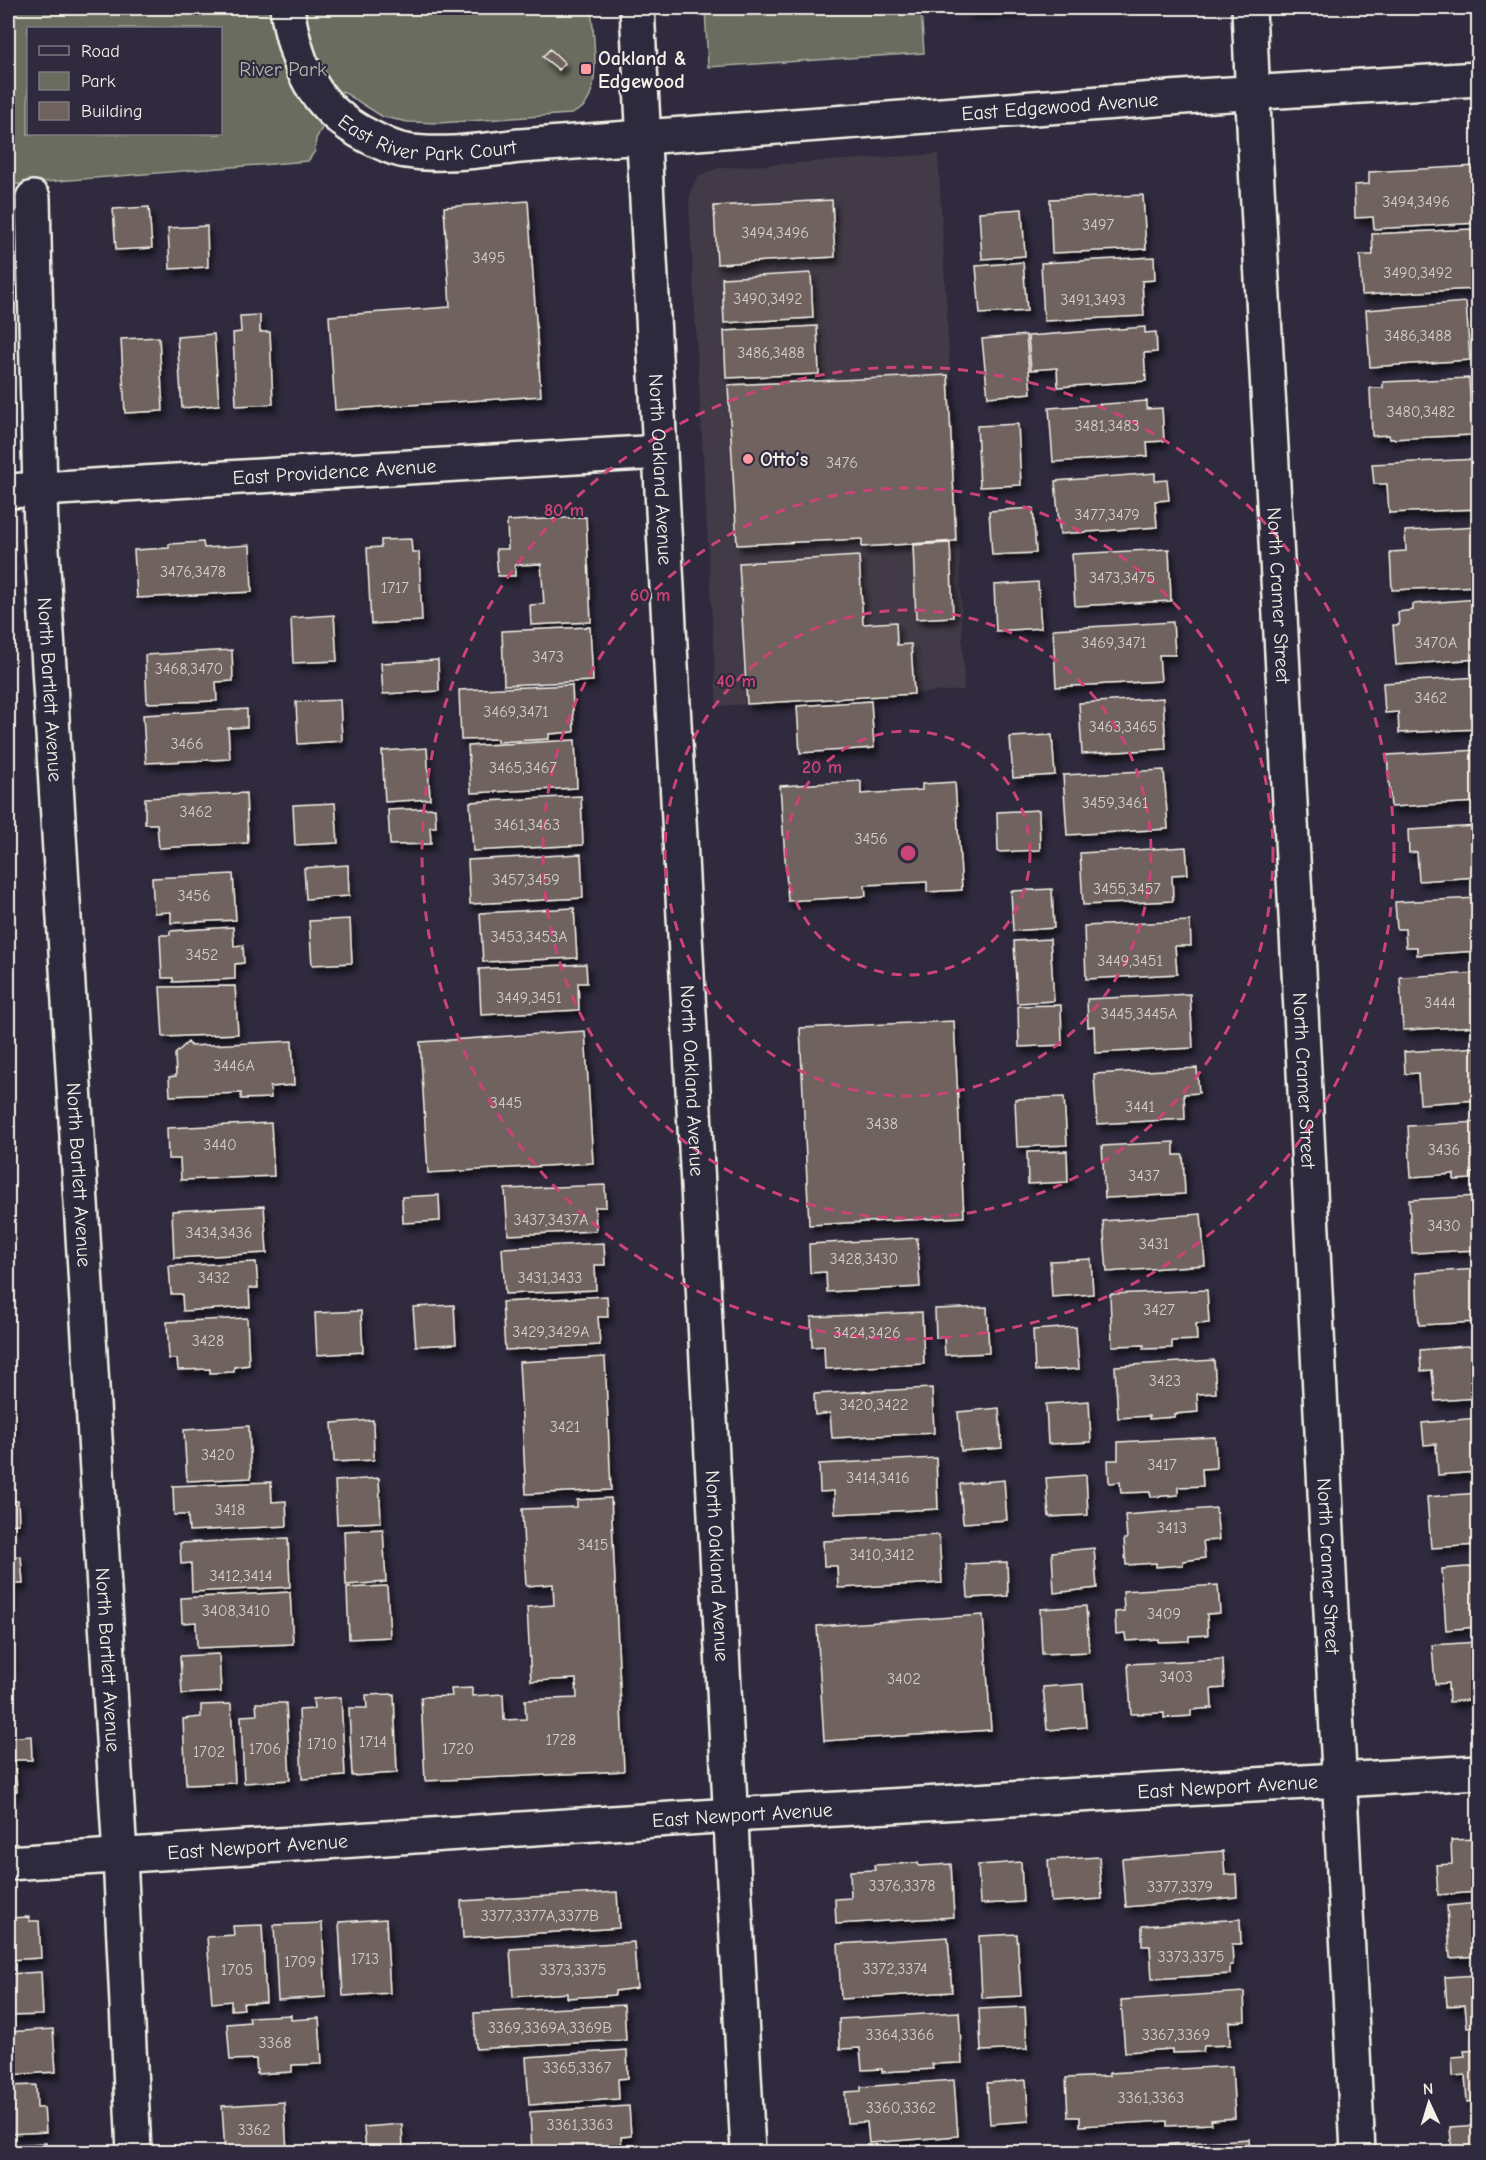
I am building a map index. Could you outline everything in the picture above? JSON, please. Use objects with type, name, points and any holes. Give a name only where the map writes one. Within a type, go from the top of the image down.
[{"type":"street","name":"East River Park Court","points":[[287,8],[301,66],[318,95],[345,124],[396,149],[416,152],[464,151],[644,137]]},
{"type":"street","name":"North Oakland Avenue","points":[[638,8],[748,2152]]},
{"type":"street","name":"North Cramer Street","points":[[1250,8],[1252,93],[1358,2152]]},
{"type":"street","name":"East Edgewood Avenue","points":[[644,137],[1479,79]]},
{"type":"street","name":"North Bartlett Avenue","points":[[33,198],[40,490],[120,1856],[134,2152]]},
{"type":"street","name":"East Providence Avenue","points":[[8,491],[660,452]]},
{"type":"street","name":"East Newport Avenue","points":[[8,1863],[732,1815],[1479,1772]]},
{"type":"shaded area","points":[[938,154],[959,540],[964,690],[717,706],[689,205],[691,190],[699,175],[719,168]]},
{"type":"green space","name":"River Park","points":[[8,8],[591,8],[595,59],[593,87],[589,99],[579,110],[571,114],[439,123],[408,122],[383,117],[342,91],[316,139],[315,151],[308,161],[8,185]]},
{"type":"green space","points":[[705,8],[921,8],[924,53],[708,67]]},
{"type":"building","points":[[969,8],[1020,8],[1021,10],[970,13]]},
{"type":"building","points":[[550,49],[565,63],[559,70],[543,57]]},
{"type":"building","points":[[1476,166],[1478,223],[1374,229],[1373,217],[1355,218],[1354,185],[1369,184],[1369,172]]},
{"type":"building","points":[[1143,195],[1146,249],[1052,253],[1050,199]]},
{"type":"building","points":[[832,200],[835,257],[717,264],[714,206]]},
{"type":"building","points":[[528,201],[541,396],[335,410],[329,316],[450,307],[444,207]]},
{"type":"building","points":[[149,207],[152,248],[116,250],[113,209]]},
{"type":"building","points":[[1022,209],[1025,256],[982,259],[979,212]]},
{"type":"building","points":[[207,226],[208,267],[170,269],[168,228]]},
{"type":"building","points":[[1472,229],[1475,289],[1362,295],[1360,255],[1373,255],[1372,234]]},
{"type":"building","points":[[1154,257],[1155,280],[1142,281],[1144,316],[1044,321],[1041,263]]},
{"type":"building","points":[[1023,262],[1027,311],[980,314],[976,266]]},
{"type":"building","points":[[811,273],[813,318],[724,323],[722,278]]},
{"type":"building","points":[[1466,302],[1470,360],[1370,367],[1366,310]]},
{"type":"building","points":[[260,315],[260,332],[270,332],[273,404],[236,406],[233,333],[241,332],[240,316]]},
{"type":"building","points":[[817,326],[819,374],[726,378],[724,331]]},
{"type":"building","points":[[1145,327],[1145,333],[1156,332],[1157,352],[1144,353],[1146,381],[1058,387],[1057,368],[1031,370],[1028,336]]},
{"type":"building","points":[[214,334],[219,405],[182,408],[177,337]]},
{"type":"building","points":[[1026,335],[1031,393],[988,397],[982,339]]},
{"type":"building","points":[[159,337],[163,411],[125,413],[121,339]]},
{"type":"building","points":[[948,375],[956,541],[862,547],[862,539],[737,545],[728,385]]},
{"type":"building","points":[[1469,378],[1472,435],[1390,439],[1389,435],[1372,436],[1370,388],[1383,388],[1383,382]]},
{"type":"building","points":[[1147,401],[1147,409],[1162,408],[1164,441],[1147,442],[1148,456],[1053,462],[1049,408]]},
{"type":"building","points":[[1018,424],[1021,485],[980,487],[977,426]]},
{"type":"building","points":[[1478,459],[1478,509],[1389,513],[1387,484],[1374,484],[1372,464]]},
{"type":"building","points":[[1155,473],[1155,481],[1167,480],[1169,500],[1155,501],[1157,527],[1060,534],[1055,481]]},
{"type":"building","points":[[1033,508],[1036,553],[992,555],[989,511]]},
{"type":"building","points":[[586,517],[591,622],[531,625],[530,605],[544,604],[541,564],[515,565],[515,576],[498,576],[496,549],[508,549],[507,521]]},
{"type":"building","points":[[1478,527],[1478,586],[1392,590],[1390,552],[1406,551],[1405,531]]},
{"type":"building","points":[[411,539],[412,552],[419,552],[422,621],[371,624],[367,548],[381,547],[381,540]]},
{"type":"building","points":[[203,542],[204,548],[250,545],[252,592],[137,598],[134,550],[169,548],[169,544]]},
{"type":"building","points":[[950,543],[953,617],[916,619],[913,545]]},
{"type":"building","points":[[1169,549],[1171,601],[1075,606],[1072,554]]},
{"type":"building","points":[[859,556],[863,624],[896,622],[897,645],[911,644],[914,694],[747,704],[739,563]]},
{"type":"building","points":[[1038,582],[1041,628],[996,631],[994,585]]},
{"type":"building","points":[[1478,599],[1478,659],[1396,665],[1393,625],[1399,625],[1398,612],[1413,610],[1413,604]]},
{"type":"building","points":[[334,615],[337,661],[293,663],[291,618]]},
{"type":"building","points":[[1173,622],[1175,655],[1159,655],[1161,681],[1056,687],[1053,629]]},
{"type":"building","points":[[590,627],[593,681],[504,685],[502,631]]},
{"type":"building","points":[[232,650],[233,681],[216,682],[217,701],[147,703],[145,655]]},
{"type":"building","points":[[438,660],[439,691],[383,694],[381,663]]},
{"type":"building","points":[[1478,677],[1478,729],[1399,733],[1398,712],[1385,713],[1383,683]]},
{"type":"building","points":[[572,685],[574,732],[549,734],[549,739],[497,742],[497,739],[461,740],[459,690]]},
{"type":"building","points":[[1163,698],[1166,749],[1082,754],[1079,703]]},
{"type":"building","points":[[340,700],[342,741],[298,744],[296,702]]},
{"type":"building","points":[[871,701],[874,748],[800,753],[797,706]]},
{"type":"building","points":[[247,709],[247,727],[228,728],[230,759],[146,763],[143,715]]},
{"type":"building","points":[[1052,735],[1055,775],[1013,778],[1010,737]]},
{"type":"building","points":[[575,740],[577,788],[471,793],[468,746]]},
{"type":"building","points":[[427,748],[430,799],[385,802],[382,751]]},
{"type":"building","points":[[1478,750],[1478,802],[1391,807],[1387,755]]},
{"type":"building","points":[[1164,770],[1168,829],[1067,835],[1063,775]]},
{"type":"building","points":[[861,781],[861,794],[922,790],[922,784],[955,782],[962,890],[927,892],[927,882],[865,885],[866,896],[788,901],[780,786]]},
{"type":"building","points":[[246,793],[248,843],[159,848],[157,824],[145,824],[145,798]]},
{"type":"building","points":[[581,796],[583,845],[473,851],[470,802]]},
{"type":"building","points":[[335,803],[338,843],[295,845],[293,805]]},
{"type":"building","points":[[435,808],[436,827],[430,827],[431,844],[390,845],[388,810]]},
{"type":"building","points":[[1039,810],[1040,850],[998,852],[997,812]]},
{"type":"building","points":[[1478,826],[1478,877],[1419,881],[1417,852],[1409,853],[1408,830]]},
{"type":"building","points":[[1186,847],[1188,874],[1172,875],[1173,901],[1083,905],[1080,853]]},
{"type":"building","points":[[581,854],[583,898],[470,904],[468,860]]},
{"type":"building","points":[[348,865],[349,896],[306,899],[304,868]]},
{"type":"building","points":[[233,874],[236,920],[171,923],[171,912],[154,913],[152,878]]},
{"type":"building","points":[[1052,889],[1054,928],[1013,931],[1011,891]]},
{"type":"building","points":[[1478,898],[1478,951],[1417,955],[1417,947],[1406,947],[1405,929],[1397,929],[1395,902]]},
{"type":"building","points":[[574,908],[577,958],[483,962],[480,913]]},
{"type":"building","points":[[350,919],[352,963],[312,965],[309,921]]},
{"type":"building","points":[[1190,921],[1191,946],[1175,946],[1177,974],[1086,979],[1084,926]]},
{"type":"building","points":[[233,927],[234,946],[243,945],[244,963],[235,964],[235,979],[173,982],[173,978],[162,978],[160,935],[170,935],[170,931]]},
{"type":"building","points":[[1050,939],[1054,1001],[1017,1003],[1014,941]]},
{"type":"building","points":[[586,964],[587,983],[578,983],[579,1010],[481,1015],[479,969]]},
{"type":"building","points":[[1478,973],[1478,1026],[1403,1030],[1400,977]]},
{"type":"building","points":[[235,986],[238,1034],[163,1037],[160,987]]},
{"type":"building","points":[[1190,994],[1193,1048],[1095,1053],[1094,1026],[1088,1027],[1087,999]]},
{"type":"building","points":[[1061,1005],[1062,1045],[1019,1047],[1018,1006]]},
{"type":"building","points":[[954,1021],[964,1217],[809,1225],[800,1028]]},
{"type":"building","points":[[585,1031],[593,1163],[428,1173],[420,1042]]},
{"type":"building","points":[[292,1041],[294,1085],[270,1087],[271,1098],[241,1099],[241,1093],[170,1096],[169,1077],[176,1076],[175,1054],[188,1042],[191,1046]]},
{"type":"building","points":[[1478,1047],[1478,1100],[1420,1104],[1418,1073],[1405,1074],[1404,1052]]},
{"type":"building","points":[[1197,1068],[1199,1093],[1184,1094],[1185,1119],[1097,1124],[1094,1074]]},
{"type":"building","points":[[1064,1097],[1067,1145],[1017,1147],[1015,1099]]},
{"type":"building","points":[[1478,1122],[1478,1173],[1471,1173],[1471,1179],[1454,1180],[1454,1174],[1411,1177],[1408,1126]]},
{"type":"building","points":[[271,1123],[274,1176],[181,1180],[180,1159],[168,1159],[167,1128]]},
{"type":"building","points":[[1174,1142],[1174,1155],[1183,1155],[1185,1194],[1105,1198],[1102,1146]]},
{"type":"building","points":[[1067,1151],[1068,1182],[1028,1184],[1027,1152]]},
{"type":"building","points":[[605,1185],[606,1207],[595,1207],[596,1231],[508,1235],[505,1189]]},
{"type":"building","points":[[439,1195],[440,1221],[403,1223],[402,1197]]},
{"type":"building","points":[[1478,1196],[1478,1250],[1412,1253],[1409,1200]]},
{"type":"building","points":[[264,1206],[267,1253],[174,1258],[172,1211]]},
{"type":"building","points":[[1201,1214],[1205,1265],[1107,1272],[1103,1221]]},
{"type":"building","points":[[917,1238],[920,1287],[827,1292],[826,1272],[810,1273],[809,1244]]},
{"type":"building","points":[[604,1243],[605,1265],[595,1265],[596,1290],[505,1294],[502,1248]]},
{"type":"building","points":[[1091,1259],[1093,1294],[1052,1297],[1050,1261]]},
{"type":"building","points":[[256,1262],[258,1288],[249,1288],[250,1307],[183,1311],[182,1294],[171,1294],[169,1266]]},
{"type":"building","points":[[1478,1269],[1478,1322],[1419,1325],[1416,1273]]},
{"type":"building","points":[[1207,1290],[1209,1323],[1196,1324],[1197,1340],[1172,1341],[1172,1348],[1143,1349],[1144,1345],[1112,1346],[1110,1294]]},
{"type":"building","points":[[607,1296],[608,1317],[598,1317],[600,1345],[505,1350],[502,1302]]},
{"type":"building","points":[[454,1305],[456,1344],[416,1346],[413,1307]]},
{"type":"building","points":[[987,1307],[989,1353],[945,1355],[944,1337],[936,1338],[935,1309]]},
{"type":"building","points":[[361,1311],[363,1352],[317,1355],[315,1313]]},
{"type":"building","points":[[922,1312],[924,1364],[825,1369],[824,1346],[812,1347],[811,1317]]},
{"type":"building","points":[[247,1318],[249,1365],[234,1367],[234,1372],[210,1373],[210,1369],[178,1370],[177,1359],[169,1359],[167,1322]]},
{"type":"building","points":[[1076,1327],[1079,1369],[1035,1371],[1033,1330]]},
{"type":"building","points":[[1478,1345],[1478,1398],[1435,1401],[1432,1370],[1421,1371],[1420,1350]]},
{"type":"building","points":[[605,1357],[611,1490],[526,1494],[519,1362]]},
{"type":"building","points":[[1214,1360],[1216,1393],[1197,1394],[1198,1412],[1149,1419],[1149,1416],[1118,1418],[1115,1366]]},
{"type":"building","points":[[932,1388],[934,1433],[832,1438],[830,1413],[815,1415],[814,1394]]},
{"type":"building","points":[[8,1391],[10,1391],[13,1432],[8,1432]]},
{"type":"building","points":[[1089,1401],[1091,1442],[1048,1444],[1046,1404]]},
{"type":"building","points":[[999,1408],[1002,1448],[961,1451],[958,1412]]},
{"type":"building","points":[[1478,1418],[1478,1472],[1438,1475],[1436,1444],[1424,1445],[1422,1423]]},
{"type":"building","points":[[373,1420],[374,1460],[334,1462],[332,1423]]},
{"type":"building","points":[[249,1426],[251,1478],[187,1481],[184,1430]]},
{"type":"building","points":[[1215,1437],[1216,1468],[1202,1469],[1203,1486],[1178,1487],[1178,1495],[1151,1497],[1150,1492],[1121,1493],[1120,1482],[1109,1483],[1108,1460],[1118,1460],[1118,1442]]},
{"type":"building","points":[[10,1444],[11,1465],[8,1465],[8,1445]]},
{"type":"building","points":[[936,1458],[938,1509],[835,1514],[834,1491],[820,1492],[819,1464]]},
{"type":"building","points":[[1086,1475],[1088,1515],[1049,1517],[1046,1478]]},
{"type":"building","points":[[379,1478],[381,1522],[337,1524],[335,1481]]},
{"type":"building","points":[[1004,1480],[1007,1520],[963,1523],[960,1484]]},
{"type":"building","points":[[271,1482],[272,1502],[286,1501],[287,1526],[189,1531],[188,1515],[174,1515],[173,1486]]},
{"type":"building","points":[[1478,1493],[1478,1545],[1431,1548],[1427,1497]]},
{"type":"building","points":[[611,1498],[624,1771],[425,1781],[421,1697],[452,1696],[451,1689],[472,1688],[472,1696],[503,1694],[504,1720],[526,1719],[525,1700],[577,1698],[576,1679],[531,1681],[527,1607],[554,1605],[553,1584],[526,1586],[522,1509],[577,1507],[577,1500]]},
{"type":"building","points":[[8,1501],[18,1501],[19,1524],[8,1525]]},
{"type":"building","points":[[1216,1508],[1219,1540],[1203,1541],[1205,1558],[1183,1561],[1183,1565],[1156,1567],[1156,1563],[1126,1565],[1125,1515]]},
{"type":"building","points":[[383,1529],[386,1582],[346,1585],[344,1531]]},
{"type":"building","points":[[939,1535],[942,1583],[838,1588],[837,1566],[824,1566],[823,1541]]},
{"type":"building","points":[[288,1538],[290,1587],[192,1592],[191,1563],[181,1564],[180,1543]]},
{"type":"building","points":[[1094,1548],[1097,1588],[1054,1593],[1052,1552]]},
{"type":"building","points":[[21,1556],[23,1584],[11,1584],[12,1605],[8,1605],[8,1557]]},
{"type":"building","points":[[1007,1562],[1008,1596],[968,1598],[966,1564]]},
{"type":"building","points":[[1478,1566],[1478,1623],[1476,1627],[1446,1630],[1442,1569]]},
{"type":"building","points":[[1218,1585],[1220,1613],[1207,1614],[1208,1635],[1189,1636],[1189,1641],[1158,1642],[1158,1639],[1126,1641],[1125,1633],[1116,1634],[1115,1612],[1124,1611],[1123,1591]]},
{"type":"building","points":[[387,1586],[390,1637],[349,1639],[347,1588]]},
{"type":"building","points":[[290,1592],[293,1644],[197,1648],[196,1622],[182,1623],[181,1598]]},
{"type":"building","points":[[1086,1606],[1089,1652],[1042,1654],[1040,1609]]},
{"type":"building","points":[[983,1615],[991,1730],[824,1741],[817,1626]]},
{"type":"building","points":[[9,1617],[12,1666],[8,1666]]},
{"type":"building","points":[[1478,1642],[1478,1699],[1449,1702],[1448,1683],[1435,1684],[1432,1645]]},
{"type":"building","points":[[219,1654],[221,1692],[182,1694],[180,1656]]},
{"type":"building","points":[[1223,1659],[1224,1688],[1211,1689],[1212,1708],[1191,1710],[1191,1716],[1164,1718],[1164,1713],[1131,1714],[1128,1664]]},
{"type":"building","points":[[1083,1684],[1086,1727],[1047,1730],[1043,1687]]},
{"type":"building","points":[[394,1694],[397,1773],[352,1776],[349,1708],[367,1708],[366,1695]]},
{"type":"building","points":[[341,1697],[345,1776],[302,1779],[299,1710],[314,1709],[313,1699]]},
{"type":"building","points":[[256,1703],[286,1703],[290,1780],[244,1783],[241,1716],[257,1715]]},
{"type":"building","points":[[231,1704],[235,1783],[186,1785],[183,1719],[201,1717],[201,1705]]},
{"type":"building","points":[[31,1736],[32,1760],[15,1760],[17,1791],[8,1792],[8,1738]]},
{"type":"building","points":[[1478,1839],[1478,1892],[1438,1895],[1436,1865],[1452,1864],[1451,1840]]},
{"type":"building","points":[[1223,1851],[1225,1875],[1236,1874],[1237,1897],[1126,1907],[1122,1859]]},
{"type":"building","points":[[1099,1857],[1102,1899],[1051,1902],[1048,1860]]},
{"type":"building","points":[[1021,1862],[1023,1902],[980,1904],[978,1865]]},
{"type":"building","points":[[918,1863],[919,1866],[951,1864],[954,1917],[836,1924],[835,1899],[851,1898],[850,1871],[875,1870],[874,1865]]},
{"type":"building","points":[[617,1892],[619,1928],[463,1938],[461,1901]]},
{"type":"building","points":[[1478,1903],[1478,1956],[1450,1958],[1447,1906]]},
{"type":"building","points":[[29,1917],[29,1921],[39,1921],[41,1958],[8,1960],[8,1918]]},
{"type":"building","points":[[386,1919],[390,1993],[343,1996],[339,1922]]},
{"type":"building","points":[[1240,1919],[1241,1944],[1232,1944],[1233,1965],[1230,1965],[1230,1974],[1152,1979],[1150,1946],[1142,1946],[1142,1926]]},
{"type":"building","points":[[322,1923],[326,1997],[278,2000],[274,1925]]},
{"type":"building","points":[[262,1925],[266,2002],[243,2003],[244,2009],[231,2010],[231,2001],[212,2003],[207,1937],[234,1935],[233,1926]]},
{"type":"building","points":[[1017,1934],[1021,1996],[982,1998],[979,1936]]},
{"type":"building","points":[[948,1937],[952,1992],[841,1999],[838,1944]]},
{"type":"building","points":[[634,1942],[637,1988],[615,1991],[615,1995],[567,1998],[567,1993],[513,1997],[510,1949]]},
{"type":"building","points":[[41,1972],[43,2015],[8,2016],[8,1974]]},
{"type":"building","points":[[1478,1975],[1478,2026],[1467,2027],[1465,2005],[1447,2006],[1445,1977]]},
{"type":"building","points":[[1244,1992],[1245,2021],[1229,2022],[1230,2045],[1204,2046],[1203,2052],[1172,2053],[1172,2049],[1125,2052],[1121,2000]]},
{"type":"building","points":[[624,2005],[626,2040],[476,2049],[474,2013]]},
{"type":"building","points":[[1025,2007],[1027,2049],[981,2051],[979,2009]]},
{"type":"building","points":[[959,2012],[962,2063],[932,2064],[933,2069],[882,2072],[882,2069],[862,2070],[860,2048],[840,2049],[839,2019]]},
{"type":"building","points":[[291,2015],[291,2020],[319,2018],[322,2064],[292,2065],[292,2072],[257,2074],[256,2059],[230,2060],[227,2024],[250,2022],[249,2017]]},
{"type":"building","points":[[53,2029],[56,2072],[8,2075],[8,2032]]},
{"type":"building","points":[[627,2050],[628,2078],[618,2079],[619,2099],[529,2105],[526,2057]]},
{"type":"building","points":[[1478,2050],[1478,2101],[1467,2102],[1465,2075],[1453,2076],[1452,2057],[1465,2056],[1464,2051]]},
{"type":"building","points":[[1232,2066],[1235,2118],[1211,2120],[1211,2124],[1167,2126],[1167,2121],[1080,2126],[1080,2117],[1068,2117],[1066,2078],[1109,2076],[1109,2073]]},
{"type":"building","points":[[954,2080],[958,2136],[869,2143],[867,2122],[847,2123],[845,2092],[861,2091],[861,2087]]},
{"type":"building","points":[[1026,2080],[1029,2121],[990,2124],[987,2083]]},
{"type":"building","points":[[36,2085],[37,2108],[44,2108],[46,2132],[8,2134],[8,2086]]},
{"type":"building","points":[[284,2102],[287,2152],[225,2152],[222,2106]]},
{"type":"building","points":[[629,2106],[631,2136],[621,2137],[622,2152],[532,2152],[530,2112]]},
{"type":"building","points":[[402,2124],[403,2152],[366,2152],[364,2127]]},
{"type":"building","points":[[1478,2125],[1478,2152],[1452,2152],[1450,2127]]},
{"type":"building","points":[[1249,2139],[1250,2152],[1140,2152],[1140,2146]]},
{"type":"building","points":[[46,2143],[47,2152],[8,2152],[8,2145]]},
{"type":"place","name":"Oakland & Edgewood","points":[[586,69]]},
{"type":"place","name":"Otto’s","points":[[748,459]]}]
